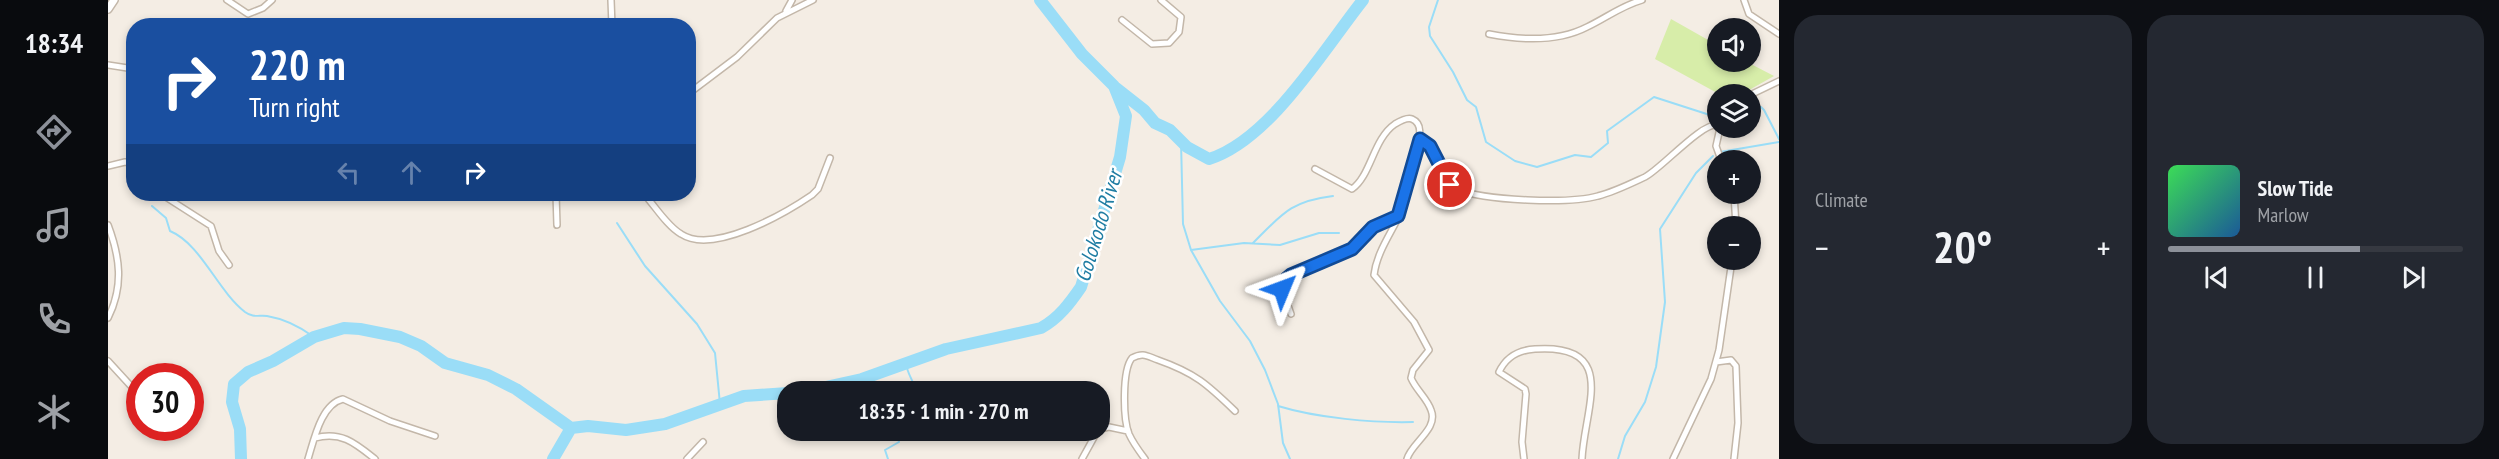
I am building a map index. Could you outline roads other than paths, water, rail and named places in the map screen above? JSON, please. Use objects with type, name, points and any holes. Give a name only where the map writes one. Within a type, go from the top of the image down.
[{"type":"street","points":[[108,9],[114,0]]},
{"type":"street","points":[[227,0],[248,14],[263,8],[272,0]]},
{"type":"street","points":[[611,0],[612,18]]},
{"type":"street","points":[[696,88],[738,57],[785,12],[792,0]]},
{"type":"street","points":[[785,12],[813,0]]},
{"type":"street","points":[[1122,20],[1152,44],[1169,43],[1179,32],[1181,16],[1161,0]]},
{"type":"street","points":[[1489,34],[1514,38],[1571,34],[1610,13],[1642,0]]},
{"type":"street","points":[[1744,0],[1749,14],[1779,34]]},
{"type":"street","points":[[108,65],[126,68]]},
{"type":"street","points":[[1761,90],[1779,81]]},
{"type":"street","points":[[1315,170],[1352,189],[1360,180],[1385,133],[1394,124],[1406,119],[1414,120],[1419,127],[1420,139],[1398,216],[1378,257],[1374,275],[1414,322],[1429,349],[1413,370],[1411,378],[1430,407],[1432,417],[1428,428],[1407,459]]},
{"type":"street","points":[[1420,139],[1430,146],[1447,181],[1460,190],[1498,198],[1532,200],[1586,198],[1597,196],[1646,176],[1707,127]]},
{"type":"street","points":[[650,201],[680,234],[701,241],[723,238],[765,220],[812,195],[818,189],[830,158]]},
{"type":"street","points":[[108,166],[126,162]]},
{"type":"street","points":[[172,201],[211,226],[219,251],[229,265]]},
{"type":"street","points":[[556,201],[557,225]]},
{"type":"street","points":[[1291,314],[1282,289],[1287,278],[1352,249],[1373,227],[1398,216]]},
{"type":"street","points":[[108,225],[119,259],[120,277],[114,304],[108,318]]},
{"type":"street","points":[[1672,459],[1711,379],[1716,362],[1730,270]]},
{"type":"street","points":[[1524,459],[1522,442],[1525,389],[1499,372],[1508,358],[1535,348],[1573,354],[1587,365],[1592,383],[1584,428],[1582,459]]},
{"type":"street","points":[[1145,459],[1128,431],[1125,411],[1126,370],[1130,360],[1140,354],[1172,363],[1207,384],[1235,411]]},
{"type":"street","points":[[108,360],[126,380]]},
{"type":"street","points":[[1716,362],[1731,360],[1736,366],[1738,423],[1734,459]]},
{"type":"street","points":[[308,459],[330,407],[343,399],[390,421],[435,436]]},
{"type":"street","points":[[1110,427],[1128,431]]},
{"type":"street","points":[[315,438],[328,435],[344,437],[375,459]]},
{"type":"street","points":[[1082,459],[1093,441]]},
{"type":"street","points":[[687,459],[702,442]]},
{"type":"waterway","name":"Golokodo River","points":[[853,381],[946,349],[1041,328],[1059,315],[1081,287],[1120,157],[1126,116],[1114,86],[1082,54],[1040,0]]},
{"type":"waterway","points":[[1116,88],[1144,110],[1155,123],[1170,130],[1187,147],[1209,159],[1232,149],[1274,113],[1313,67],[1363,0]]},
{"type":"waterway","points":[[1438,0],[1429,27],[1430,36],[1453,72],[1467,100],[1476,107],[1486,142],[1515,161],[1537,167],[1575,155],[1591,157],[1608,143],[1607,131],[1654,97],[1707,114]]},
{"type":"waterway","points":[[1761,107],[1779,139]]},
{"type":"waterway","points":[[1181,141],[1183,224],[1191,250],[1220,301],[1250,341],[1265,370],[1278,404],[1283,443],[1290,459]]},
{"type":"waterway","points":[[1732,150],[1779,142]]},
{"type":"waterway","points":[[1618,459],[1625,436],[1645,402],[1656,367],[1665,302],[1660,229],[1696,173],[1707,162]]},
{"type":"waterway","points":[[1253,243],[1288,210],[1307,201],[1333,196]]},
{"type":"waterway","points":[[152,206],[166,218],[170,231],[191,246],[226,292],[245,312],[253,316],[267,316],[286,321],[314,337]]},
{"type":"waterway","points":[[617,223],[645,266],[697,324],[715,353],[720,404]]},
{"type":"waterway","points":[[1191,250],[1244,243],[1280,245],[1319,233],[1339,233]]},
{"type":"waterway","points":[[241,459],[240,429],[232,402],[234,384],[248,372],[273,361],[314,337],[344,328],[400,337],[421,346],[445,363],[488,375],[516,389],[571,428]]},
{"type":"waterway","points":[[906,363],[913,381]]},
{"type":"waterway","name":"Golokodo River","points":[[553,459],[571,428],[588,426],[626,430],[665,424],[744,396],[777,394]]},
{"type":"waterway","points":[[1278,406],[1345,419],[1413,422]]},
{"type":"waterway","points":[[888,459],[885,450],[899,441]]}]
